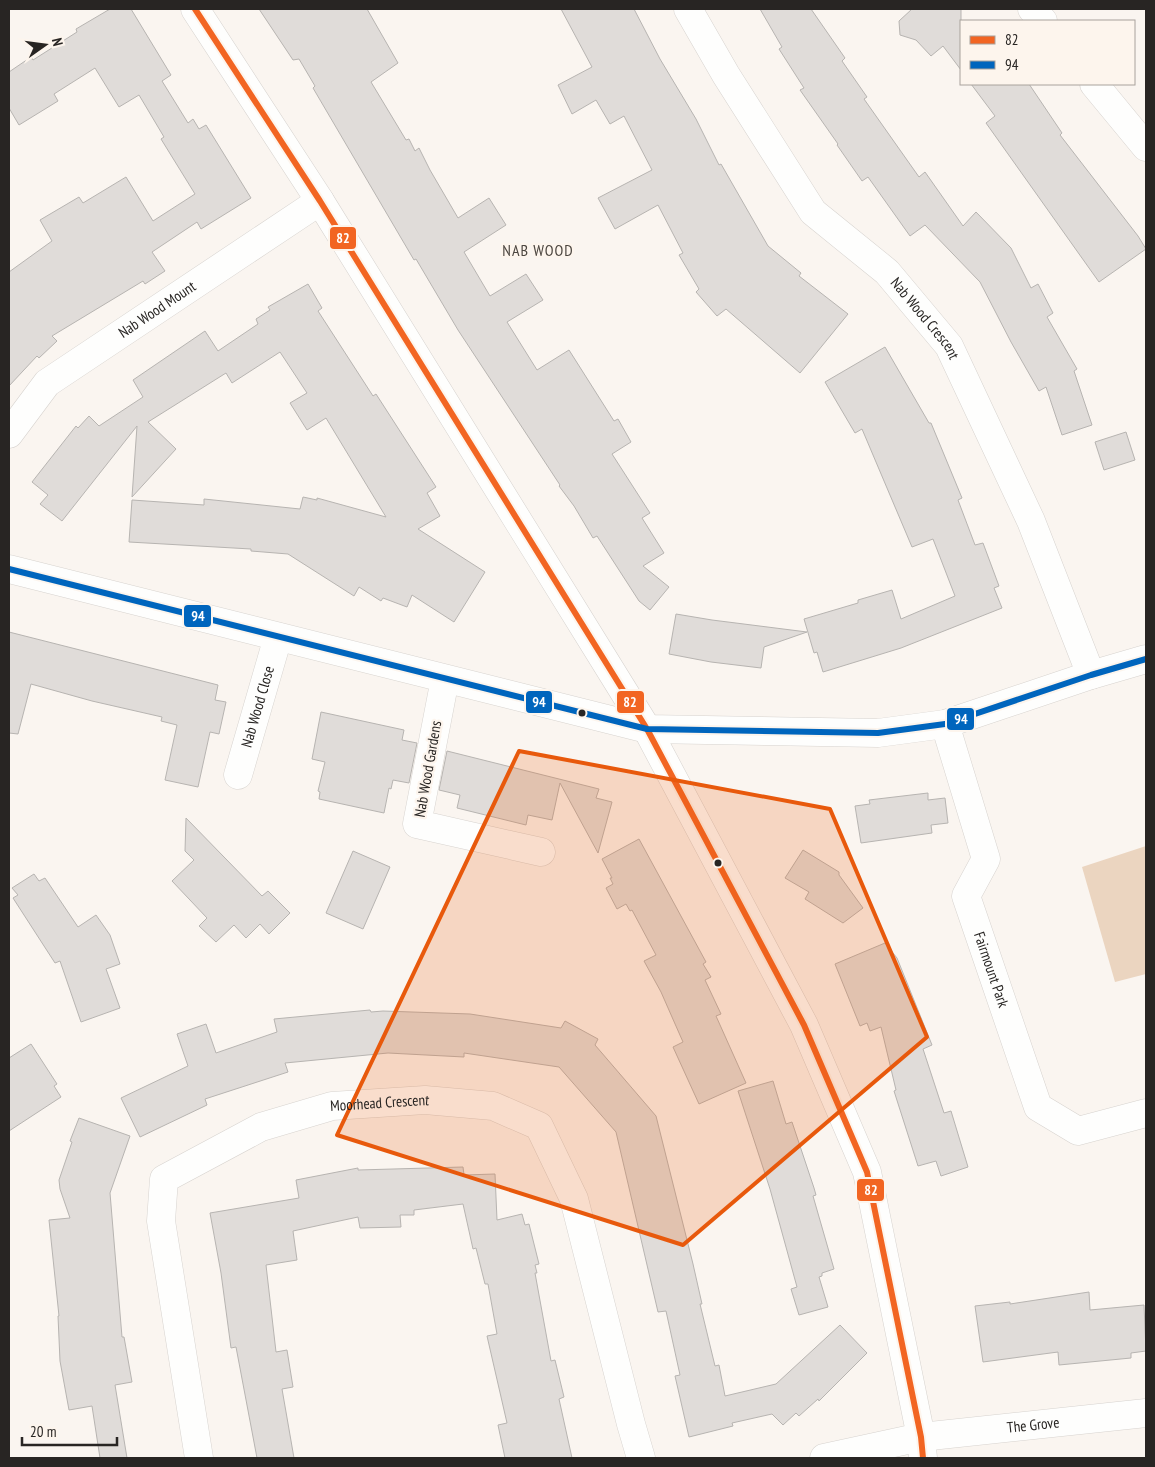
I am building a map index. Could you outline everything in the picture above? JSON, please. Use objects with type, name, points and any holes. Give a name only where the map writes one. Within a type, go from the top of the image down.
[{"type":"street","points":[[195,9],[320,200],[647,729],[804,1025],[867,1172],[922,1447],[824,1458]]},
{"type":"street","name":"Nab Wood Crescent","points":[[688,9],[726,75],[813,212],[887,272],[949,346],[1031,521],[1091,675]]},
{"type":"street","points":[[1032,9],[1042,20]]},
{"type":"street","points":[[1095,85],[1146,147]]},
{"type":"street","name":"Nab Wood Mount","points":[[9,434],[47,383],[320,200]]},
{"type":"street","points":[[9,570],[647,729],[878,733],[945,724],[1091,675],[1146,659]]},
{"type":"street","name":"Nab Wood Close","points":[[238,775],[278,638]]},
{"type":"street","name":"Nab Wood Gardens","points":[[445,679],[417,824],[541,852]]},
{"type":"street","name":"Fairmount Park","points":[[945,724],[986,859],[966,896],[1038,1107],[1078,1131],[1146,1113]]},
{"type":"street","name":"Moorhead Crescent","points":[[199,1458],[161,1221],[164,1179],[261,1127],[332,1106],[425,1100],[493,1106],[539,1126],[574,1198],[630,1424],[641,1458]]},
{"type":"street","name":"The Grove","points":[[922,1447],[1146,1413]]},
{"type":"highlighted area","points":[[519,751],[830,809],[927,1037],[683,1245],[337,1135]]},
{"type":"shaded area","points":[[1146,846],[1146,974],[1115,982],[1082,867]]},
{"type":"building","points":[[110,9],[131,9],[171,75],[162,81],[188,123],[193,119],[199,129],[206,125],[251,198],[201,229],[197,222],[152,252],[165,271],[145,284],[143,281],[52,336],[57,341],[39,358],[37,356],[9,386],[9,272],[52,241],[40,220],[79,197],[83,203],[126,177],[153,221],[195,194],[161,139],[164,137],[139,95],[119,107],[95,68],[54,94],[58,101],[19,125],[9,108],[9,72],[31,57],[33,60],[77,32],[76,29]]},
{"type":"building","points":[[259,9],[367,9],[398,63],[371,82],[406,140],[409,139],[415,151],[419,148],[458,218],[489,198],[506,225],[464,252],[490,296],[526,274],[543,300],[507,322],[537,370],[569,350],[614,421],[618,419],[631,442],[612,454],[650,513],[642,518],[664,553],[643,566],[669,587],[650,610],[639,601],[597,536],[593,538],[574,506],[559,486],[458,330],[416,259],[414,260],[313,88],[315,86],[299,59],[293,60]]},
{"type":"building","points":[[561,9],[634,9],[660,59],[696,119],[719,165],[721,164],[768,246],[801,273],[799,276],[848,314],[800,373],[726,309],[717,316],[696,292],[699,289],[679,255],[683,253],[658,205],[615,229],[598,198],[652,170],[624,116],[610,124],[596,100],[572,114],[558,85],[592,67]]},
{"type":"building","points":[[760,9],[811,9],[845,58],[842,61],[867,97],[864,99],[919,177],[925,172],[963,226],[976,212],[1011,248],[1031,288],[1038,284],[1053,313],[1047,317],[1077,369],[1074,371],[1092,425],[1062,435],[1046,387],[1039,391],[980,282],[925,225],[910,236],[868,177],[862,181],[800,90],[804,88],[779,49],[782,47]]},
{"type":"building","points":[[912,9],[961,9],[960,69],[943,46],[931,56],[916,40],[900,35],[899,21]]},
{"type":"building","points":[[972,85],[1030,85],[1062,133],[1060,135],[1146,249],[1099,282],[986,123],[995,116]]},
{"type":"building","points":[[308,284],[322,308],[318,311],[373,396],[376,394],[436,487],[427,493],[440,516],[418,529],[485,572],[454,622],[412,595],[407,607],[383,598],[381,601],[359,587],[354,596],[288,554],[251,551],[251,549],[129,542],[132,500],[204,505],[204,499],[300,509],[303,497],[317,500],[317,498],[386,517],[326,418],[307,430],[290,403],[307,393],[280,352],[232,383],[226,373],[148,422],[176,449],[132,497],[137,426],[62,521],[40,504],[48,495],[32,482],[76,426],[78,428],[89,416],[99,426],[143,397],[133,380],[205,331],[218,351],[258,324],[256,319],[270,310],[268,307]]},
{"type":"building","points":[[885,347],[929,423],[931,423],[962,498],[958,500],[975,545],[983,543],[999,586],[994,588],[1002,608],[901,648],[823,672],[817,652],[814,653],[804,619],[858,603],[858,600],[892,590],[901,619],[955,596],[933,539],[912,547],[862,429],[855,433],[825,382]]},
{"type":"building","points":[[1126,432],[1135,460],[1104,470],[1095,442]]},
{"type":"building","points":[[676,614],[807,632],[764,647],[761,668],[711,662],[669,654]]},
{"type":"building","points":[[9,632],[218,685],[215,700],[226,702],[219,734],[210,732],[198,787],[165,780],[177,725],[161,721],[162,717],[92,701],[31,684],[18,734],[9,733]]},
{"type":"building","points":[[321,712],[404,730],[402,740],[417,743],[409,783],[393,780],[391,789],[389,788],[384,813],[319,799],[320,792],[318,791],[325,762],[312,759]]},
{"type":"building","points":[[447,751],[599,789],[596,798],[612,802],[598,853],[560,783],[552,820],[528,815],[526,825],[457,808],[460,795],[439,790]]},
{"type":"building","points":[[928,793],[928,800],[945,798],[948,823],[931,825],[932,833],[861,843],[855,806],[870,804],[869,800]]},
{"type":"building","points":[[186,818],[262,896],[268,891],[290,913],[269,934],[260,924],[246,938],[234,925],[216,942],[199,926],[207,918],[172,881],[194,860],[185,851]]},
{"type":"building","points":[[639,839],[706,962],[703,964],[711,977],[705,980],[721,1014],[716,1016],[746,1083],[699,1104],[673,1047],[683,1042],[661,992],[644,961],[656,955],[632,910],[630,911],[626,904],[617,909],[606,888],[613,884],[610,878],[612,878],[602,859]]},
{"type":"building","points":[[803,850],[839,872],[839,875],[863,908],[843,923],[805,899],[809,892],[785,878]]},
{"type":"building","points":[[353,851],[390,867],[363,929],[326,913]]},
{"type":"building","points":[[34,874],[39,881],[45,878],[78,927],[96,915],[110,935],[120,964],[106,969],[120,1008],[81,1022],[60,961],[55,963],[13,898],[18,895],[12,888]]},
{"type":"building","points":[[885,943],[897,958],[932,1045],[923,1049],[944,1113],[951,1111],[968,1167],[941,1176],[936,1161],[918,1166],[894,1091],[896,1090],[881,1027],[870,1031],[867,1023],[860,1026],[835,964]]},
{"type":"building","points":[[370,1010],[371,1012],[470,1014],[561,1028],[565,1021],[598,1039],[595,1045],[656,1116],[693,1264],[702,1304],[700,1304],[715,1366],[719,1365],[725,1396],[776,1384],[840,1325],[867,1353],[819,1401],[818,1399],[799,1416],[796,1413],[783,1425],[772,1414],[732,1423],[733,1426],[689,1437],[675,1376],[680,1375],[666,1311],[658,1312],[616,1132],[559,1067],[464,1053],[464,1057],[388,1053],[285,1063],[288,1072],[205,1099],[207,1105],[140,1137],[121,1098],[188,1066],[177,1034],[206,1024],[216,1053],[277,1032],[274,1019]]},
{"type":"building","points":[[31,1044],[57,1084],[54,1086],[61,1097],[9,1131],[9,1058]]},
{"type":"building","points":[[773,1081],[786,1124],[792,1122],[814,1188],[816,1195],[813,1196],[834,1269],[822,1273],[822,1276],[819,1277],[828,1307],[799,1315],[791,1289],[797,1287],[770,1189],[738,1091]]},
{"type":"building","points":[[79,1118],[130,1136],[110,1193],[122,1337],[124,1337],[132,1382],[115,1385],[127,1458],[100,1458],[92,1406],[69,1410],[60,1361],[59,1316],[49,1220],[70,1218],[60,1189],[59,1180],[72,1142],[70,1141]]},
{"type":"building","points":[[463,1167],[464,1175],[495,1174],[497,1220],[522,1214],[525,1225],[529,1224],[539,1264],[535,1265],[537,1273],[535,1273],[551,1361],[555,1360],[564,1397],[559,1399],[572,1458],[505,1458],[498,1425],[507,1423],[487,1336],[497,1334],[488,1284],[485,1284],[476,1248],[473,1249],[463,1204],[414,1210],[414,1215],[400,1215],[401,1227],[360,1228],[358,1217],[293,1231],[297,1260],[266,1265],[276,1352],[287,1350],[293,1387],[282,1389],[294,1458],[257,1458],[236,1347],[231,1348],[221,1273],[210,1213],[299,1198],[296,1180],[358,1168],[358,1170]]},
{"type":"building","points":[[1089,1292],[1090,1310],[1144,1305],[1146,1351],[1131,1353],[1131,1358],[1059,1365],[1058,1352],[983,1362],[975,1306],[1010,1302],[1010,1304]]},
{"type":"transit line","name":"82","points":[[195,9],[320,201],[647,729],[804,1025],[867,1172],[921,1437],[923,1458]]},
{"type":"transit line","name":"94","points":[[9,569],[647,729],[878,733],[945,724],[1091,675],[1146,659]]},
{"type":"district","name":"NAB WOOD","points":[[538,250]]}]
